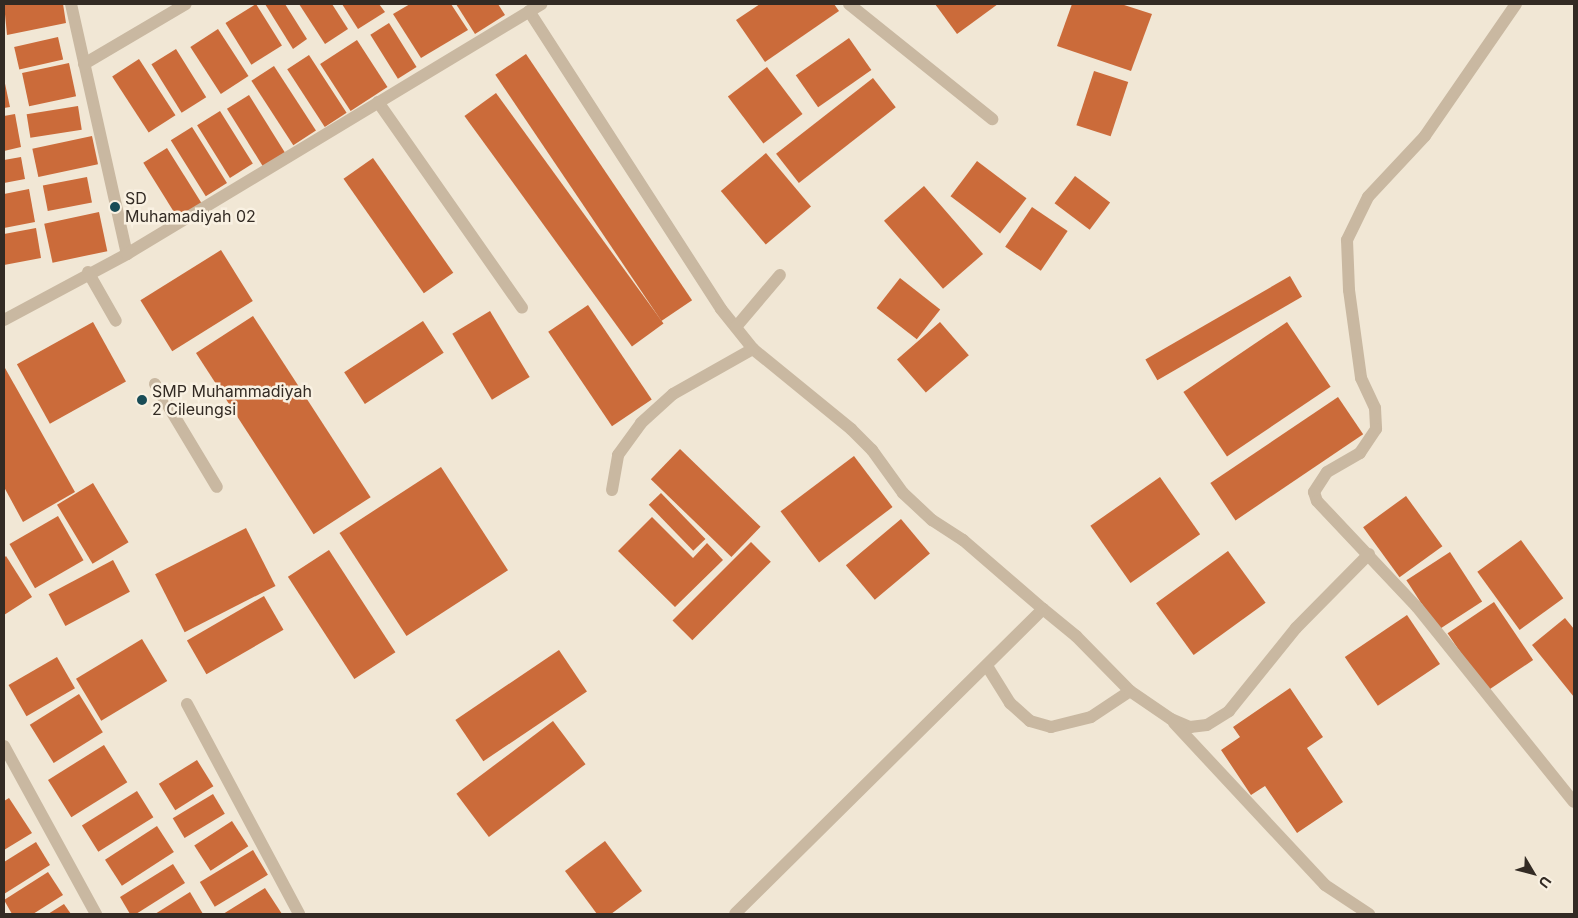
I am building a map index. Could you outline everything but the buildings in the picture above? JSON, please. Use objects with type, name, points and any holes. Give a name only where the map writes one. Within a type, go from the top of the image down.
[{"type":"street","points":[[71,4],[127,254]]},
{"type":"street","points":[[84,64],[186,4]]},
{"type":"street","points":[[4,320],[88,272],[127,254],[542,4]]},
{"type":"street","points":[[849,4],[992,118]]},
{"type":"street","points":[[1516,4],[1425,136],[1368,196],[1346,240],[1349,290],[1360,369],[1375,408],[1376,429],[1360,453],[1327,472],[1314,492],[1317,501],[1417,607],[1574,802]]},
{"type":"street","points":[[529,11],[720,309],[753,348],[851,429],[872,450],[903,493],[932,520],[963,540],[1076,636],[1130,691],[1171,719],[1190,727],[1207,725],[1229,711],[1296,628],[1369,554]]},
{"type":"street","points":[[378,102],[522,308]]},
{"type":"street","points":[[88,272],[116,321]]},
{"type":"street","points":[[736,327],[780,275]]},
{"type":"street","points":[[612,490],[618,455],[641,423],[686,386],[753,348]]},
{"type":"street","points":[[155,384],[216,487]]},
{"type":"street","points":[[735,914],[1043,609]]},
{"type":"street","points":[[987,666],[1010,703],[1030,721],[1051,727],[1091,717],[1130,691]]},
{"type":"street","points":[[188,704],[299,914]]},
{"type":"street","points":[[1171,719],[1325,885],[1369,914]]},
{"type":"street","points":[[4,746],[96,914]]},
{"type":"place","name":"SD Muhamadiyah 02","points":[[115,207]]},
{"type":"place","name":"SMP Muhammadiyah 2 Cileungsi","points":[[142,400]]}]
